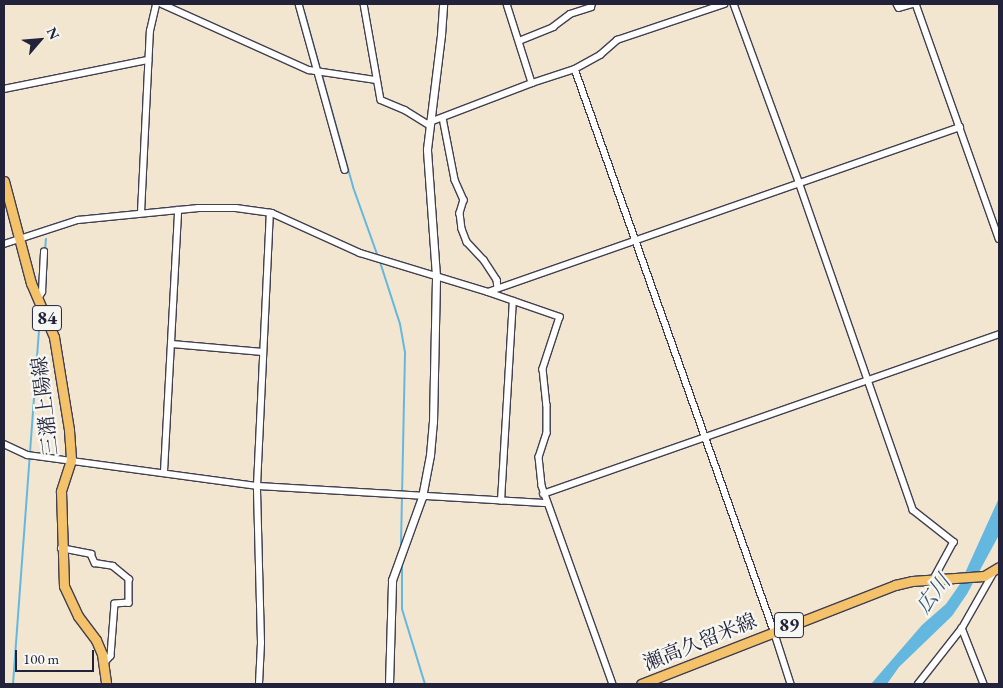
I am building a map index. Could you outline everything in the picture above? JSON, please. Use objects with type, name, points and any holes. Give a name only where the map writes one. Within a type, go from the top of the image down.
[{"type":"main road","name":"三潴上陽線","points":[[4,180],[30,283],[54,337],[69,430],[71,460],[61,491],[62,570],[68,598],[96,640],[104,664],[106,684]]},
{"type":"main road","name":"瀬高久留米線","points":[[641,684],[895,585],[938,579],[984,576],[997,570]]},
{"type":"street","points":[[141,212],[150,31],[156,4]]},
{"type":"street","points":[[162,4],[319,72],[376,80]]},
{"type":"street","points":[[299,4],[345,170]]},
{"type":"street","points":[[364,4],[381,100],[406,110],[430,124]]},
{"type":"street","points":[[389,684],[392,580],[422,497],[430,455],[433,422],[436,276],[428,167],[430,124],[443,4]]},
{"type":"street","points":[[507,4],[532,83]]},
{"type":"street","points":[[519,41],[553,27],[570,14],[591,7],[592,4]]},
{"type":"street","points":[[430,124],[532,83],[574,69],[600,55],[617,40],[724,4]]},
{"type":"street","points":[[734,4],[799,182],[913,510],[954,542],[938,579]]},
{"type":"street","points":[[897,4],[899,8],[915,4],[999,239]]},
{"type":"street","points":[[4,89],[148,60]]},
{"type":"street","points":[[574,69],[774,631],[791,684]]},
{"type":"street","points":[[443,118],[455,180],[464,200],[460,213],[466,242],[484,260],[497,280],[498,288]]},
{"type":"street","points":[[488,292],[960,127]]},
{"type":"street","points":[[4,244],[78,220],[141,212],[198,208],[236,208],[270,213],[360,253],[488,292],[560,317],[543,369],[547,405],[547,433],[539,456],[543,494],[613,684]]},
{"type":"street","points":[[164,472],[178,210]]},
{"type":"street","points":[[259,684],[261,643],[257,486],[270,213]]},
{"type":"street","points":[[38,299],[42,292],[44,252]]},
{"type":"street","points":[[501,501],[513,301]]},
{"type":"street","points":[[543,494],[999,334]]},
{"type":"street","points":[[172,344],[264,352]]},
{"type":"street","points":[[4,444],[28,455],[257,486],[398,496],[546,503]]},
{"type":"street","points":[[62,548],[91,554],[95,562],[113,566],[129,579],[129,603],[115,604],[111,656],[104,664]]},
{"type":"street","points":[[918,684],[962,628],[997,570]]},
{"type":"street","points":[[962,628],[984,684]]},
{"type":"water","points":[[999,498],[999,535],[967,594],[952,616],[899,667],[887,684],[871,684],[922,625],[946,604],[960,584]]},
{"type":"waterway","points":[[304,11],[353,187],[378,257]]},
{"type":"waterway","points":[[45,252],[46,239]]},
{"type":"waterway","points":[[380,262],[400,324],[405,353],[401,548]]},
{"type":"waterway","points":[[13,684],[40,314]]},
{"type":"waterway","points":[[402,563],[402,609],[425,684]]},
{"type":"water label","name":"広川","points":[[933,594]]}]
